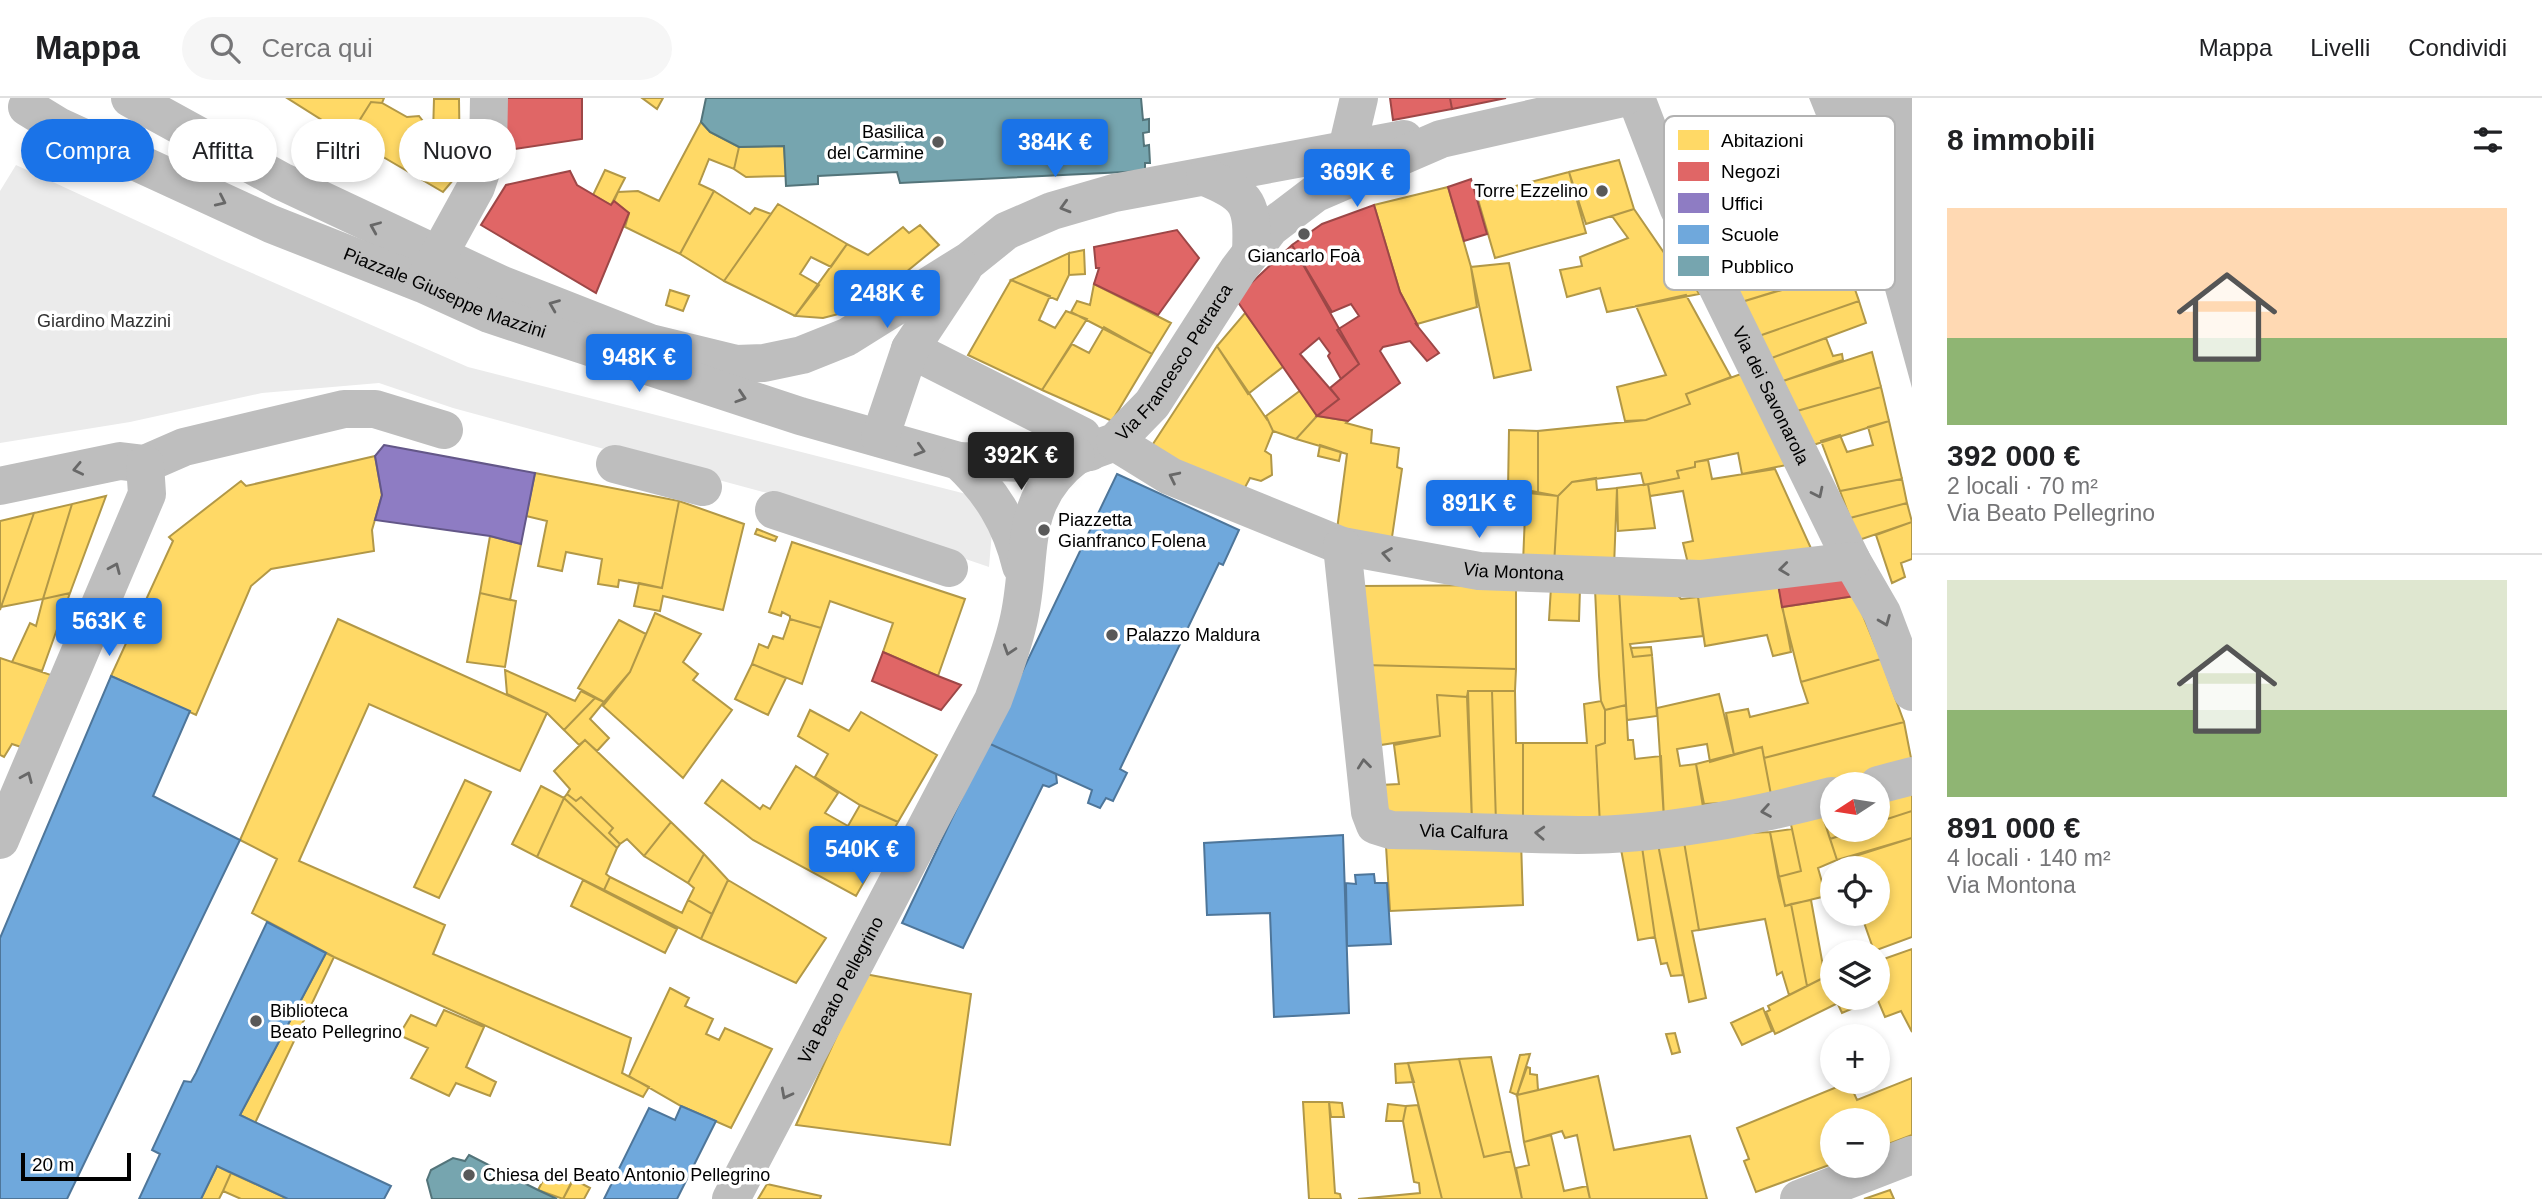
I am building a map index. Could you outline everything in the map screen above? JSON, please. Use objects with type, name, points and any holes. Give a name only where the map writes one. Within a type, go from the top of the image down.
[{"type":"street","name":"Piazzale Giuseppe Mazzini","points":[[130,98],[281,181],[431,269],[489,314],[800,416],[959,461]]},
{"type":"street","points":[[431,269],[476,187],[488,151],[489,98]]},
{"type":"street","points":[[1316,192],[1347,149],[1359,98]]},
{"type":"street","name":"Via Francesco Petrarca","points":[[1094,450],[1152,404],[1270,228],[1316,192],[1441,138],[1623,98]]},
{"type":"street","name":"Via dei Savonarola","points":[[1636,98],[1664,171]]},
{"type":"street","name":"Piazzale Giuseppe Mazzini","points":[[17,102],[58,126],[271,224],[431,269],[500,284],[641,340],[736,364],[764,363],[802,355],[847,337],[970,260]]},
{"type":"street","name":"Via Francesco Petrarca","points":[[970,260],[1006,231],[1052,211],[1114,193],[1394,139],[1441,138]]},
{"type":"street","points":[[1205,177],[1230,186],[1246,201],[1252,225],[1251,253]]},
{"type":"street","points":[[880,439],[910,349],[970,260]]},
{"type":"street","name":"Via dei Savonarola","points":[[1719,290],[1852,561],[1882,613],[1912,692]]},
{"type":"street","points":[[910,349],[1082,436],[1094,450],[1029,463],[959,461]]},
{"type":"street","points":[[0,486],[120,461],[145,464],[184,447],[344,409],[375,409],[444,430]]},
{"type":"street","name":"Via Montona","points":[[1094,450],[1170,476],[1342,546],[1479,570],[1549,576],[1700,579],[1852,561]]},
{"type":"street","name":"Via Beato Pellegrino","points":[[731,1199],[993,700],[1018,623],[1025,584],[1030,522],[1037,501],[1059,469],[1094,450]]},
{"type":"street","name":"Via Beato Pellegrino","points":[[959,461],[983,483],[1004,516],[1016,543],[1025,584]]},
{"type":"street","points":[[0,840],[147,494],[145,464]]},
{"type":"street","points":[[615,464],[703,487]]},
{"type":"street","points":[[774,510],[949,568]]},
{"type":"street","name":"Via Calfura","points":[[1342,546],[1370,812],[1375,825],[1391,830],[1580,835],[1668,828],[1790,807],[1820,799]]},
{"type":"street","points":[[1890,782],[1912,776]]},
{"type":"street","points":[[1799,1199],[1912,1155]]},
{"type":"green space","name":"Giardino Mazzini","points":[[16,165],[21,167],[21,182],[53,182],[222,260],[468,367],[978,497],[993,520],[989,567],[793,500],[453,408],[379,383],[262,393],[130,422],[0,443],[0,191]]},
{"type":"shaded area","points":[[1809,98],[1912,98],[1912,388],[1885,290],[1895,290],[1895,116],[1816,116]]},
{"type":"building: Abitazioni","points":[[287,98],[384,98],[382,103],[371,102],[360,119],[320,119]]},
{"type":"building: Abitazioni","points":[[642,98],[663,98],[657,109]]},
{"type":"building: Abitazioni","points":[[434,99],[459,99],[459,119],[433,119]]},
{"type":"building: Abitazioni","points":[[371,102],[382,103],[407,117],[419,116],[421,119],[399,119],[399,166],[385,158],[385,119],[360,119]]},
{"type":"building: Abitazioni","points":[[701,122],[710,132],[739,147],[734,169],[709,159],[699,184],[714,191],[680,254],[625,227],[629,213],[614,201],[618,192],[638,191],[659,201]]},
{"type":"building: Abitazioni","points":[[784,146],[786,176],[746,177],[734,169],[739,147]]},
{"type":"building: Abitazioni","name":"Torre Ezzelino","points":[[1619,160],[1634,209],[1586,224],[1569,172]]},
{"type":"building: Abitazioni","points":[[605,170],[625,178],[611,205],[593,195]]},
{"type":"building: Abitazioni","points":[[1569,172],[1586,233],[1495,258],[1477,196]]},
{"type":"building: Abitazioni","points":[[426,182],[452,182],[443,192]]},
{"type":"building: Abitazioni","points":[[1448,187],[1471,267],[1477,307],[1417,324],[1400,292],[1374,205]]},
{"type":"building: Abitazioni","points":[[714,191],[750,214],[755,208],[771,214],[724,281],[680,254]]},
{"type":"building: Abitazioni","points":[[778,204],[847,244],[831,267],[811,257],[800,274],[819,285],[795,316],[724,281]]},
{"type":"building: Abitazioni","points":[[1634,209],[1664,253],[1664,290],[1697,290],[1699,294],[1607,312],[1600,288],[1567,297],[1560,270],[1582,266],[1580,257],[1628,238],[1612,216]]},
{"type":"building: Abitazioni","points":[[920,225],[939,245],[877,296],[850,311],[823,318],[795,316],[847,244],[868,255],[903,227],[909,233]]},
{"type":"building: Abitazioni","points":[[1084,250],[1085,274],[1069,275],[1069,253]]},
{"type":"building: Abitazioni","points":[[1069,253],[1069,275],[1057,300],[1011,280]]},
{"type":"building: Abitazioni","points":[[1509,263],[1531,370],[1494,378],[1471,267]]},
{"type":"building: Abitazioni","points":[[1011,280],[1050,296],[1039,320],[1055,328],[1066,311],[1087,319],[1042,390],[968,355]]},
{"type":"building: Abitazioni","points":[[1094,284],[1171,323],[1152,354],[1071,312],[1077,301],[1090,305]]},
{"type":"building: Abitazioni","points":[[670,290],[689,296],[683,311],[666,305]]},
{"type":"building: Abitazioni","points":[[1727,290],[1777,291],[1735,304]]},
{"type":"building: Abitazioni","points":[[1782,290],[1855,290],[1859,301],[1756,337],[1735,304]]},
{"type":"building: Abitazioni","points":[[1686,295],[1731,377],[1686,394],[1690,404],[1646,420],[1625,421],[1617,387],[1666,375],[1636,306]]},
{"type":"building: Abitazioni","points":[[1859,301],[1866,323],[1769,359],[1756,337]]},
{"type":"building: Abitazioni","points":[[1245,313],[1284,366],[1248,394],[1217,346]]},
{"type":"building: Abitazioni","points":[[1104,327],[1152,354],[1112,421],[1042,390],[1072,344],[1089,353]]},
{"type":"building: Abitazioni","points":[[1826,338],[1833,356],[1842,354],[1843,360],[1783,381],[1769,359]]},
{"type":"building: Abitazioni","points":[[1217,346],[1266,416],[1273,431],[1265,451],[1271,455],[1272,475],[1261,481],[1250,478],[1242,493],[1149,450]]},
{"type":"building: Abitazioni","points":[[1872,352],[1881,387],[1797,411],[1783,381]]},
{"type":"building: Abitazioni","points":[[1749,371],[1791,464],[1742,474],[1738,453],[1695,462],[1695,467],[1677,471],[1679,478],[1644,485],[1641,473],[1572,482],[1558,496],[1538,494],[1538,431],[1646,420],[1690,404],[1686,394]]},
{"type":"building: Abitazioni","points":[[1881,387],[1889,421],[1810,446],[1797,411]]},
{"type":"building: Abitazioni","points":[[1301,390],[1317,416],[1296,439],[1273,431],[1266,416]]},
{"type":"building: Abitazioni","points":[[1317,416],[1348,421],[1346,423],[1372,430],[1371,443],[1399,448],[1397,467],[1402,469],[1391,544],[1336,537],[1347,454],[1296,439]]},
{"type":"building: Abitazioni","points":[[1889,421],[1902,479],[1840,491],[1821,441],[1840,435],[1847,452],[1873,445],[1868,427]]},
{"type":"building: Abitazioni","points":[[1509,430],[1538,431],[1538,494],[1508,490]]},
{"type":"building: Abitazioni","points":[[1320,445],[1341,452],[1339,461],[1318,456]]},
{"type":"building: Abitazioni","points":[[375,456],[382,495],[372,530],[374,551],[271,569],[251,586],[196,715],[111,676],[173,541],[169,537],[241,481],[246,486]]},
{"type":"building: Abitazioni","points":[[1708,460],[1712,479],[1775,469],[1814,555],[1690,572],[1683,543],[1693,541],[1683,491],[1650,496],[1648,484],[1679,478],[1677,471],[1695,467],[1695,462]]},
{"type":"building: Abitazioni","points":[[535,473],[679,501],[662,588],[619,580],[618,587],[598,584],[602,559],[566,552],[562,571],[538,566],[547,521],[526,516]]},
{"type":"building: Abitazioni","points":[[1596,478],[1597,490],[1617,488],[1614,567],[1554,565],[1558,496],[1572,482]]},
{"type":"building: Abitazioni","points":[[1902,479],[1907,503],[1850,518],[1840,491]]},
{"type":"building: Abitazioni","points":[[1648,484],[1655,528],[1618,531],[1617,488]]},
{"type":"building: Abitazioni","points":[[1526,490],[1558,496],[1554,565],[1523,563]]},
{"type":"building: Abitazioni","points":[[106,496],[70,593],[43,599],[72,504]]},
{"type":"building: Abitazioni","points":[[679,501],[744,524],[723,610],[663,596],[660,611],[634,606],[639,583],[662,588]]},
{"type":"building: Abitazioni","points":[[1907,503],[1912,522],[1859,540],[1850,518]]},
{"type":"building: Abitazioni","points":[[72,504],[43,599],[1,607],[34,513]]},
{"type":"building: Abitazioni","points":[[34,513],[1,607],[0,610],[0,521]]},
{"type":"building: Abitazioni","points":[[1912,522],[1912,559],[1901,563],[1905,577],[1892,583],[1876,535]]},
{"type":"building: Abitazioni","points":[[757,529],[777,537],[775,541],[755,534]]},
{"type":"building: Abitazioni","points":[[490,536],[521,544],[510,600],[480,593]]},
{"type":"building: Abitazioni","points":[[792,542],[965,599],[938,676],[883,652],[893,623],[830,601],[821,628],[790,619],[790,616],[782,612],[781,616],[769,612]]},
{"type":"building: Abitazioni","points":[[1777,578],[1791,652],[1773,656],[1767,635],[1705,646],[1698,597]]},
{"type":"building: Abitazioni","points":[[1516,585],[1516,669],[1365,665],[1361,586]]},
{"type":"building: Abitazioni","points":[[1551,587],[1580,588],[1579,621],[1549,620]]},
{"type":"building: Abitazioni","points":[[1595,589],[1619,589],[1626,705],[1605,710],[1601,701]]},
{"type":"building: Abitazioni","points":[[1619,589],[1672,589],[1681,599],[1698,597],[1703,636],[1630,644],[1633,657],[1652,655],[1657,716],[1627,720]]},
{"type":"building: Abitazioni","points":[[70,593],[42,671],[12,662],[30,623],[36,626],[43,599]]},
{"type":"building: Abitazioni","points":[[480,593],[516,601],[505,667],[467,662]]},
{"type":"building: Abitazioni","points":[[1855,596],[1881,659],[1801,682],[1782,607]]},
{"type":"building: Abitazioni","points":[[655,613],[701,634],[683,662],[698,674],[693,680],[732,710],[683,778],[603,706],[630,672]]},
{"type":"building: Abitazioni","points":[[338,619],[547,713],[520,771],[369,704],[299,861],[445,925],[433,954],[631,1038],[622,1073],[649,1087],[643,1097],[334,957],[252,913],[277,859],[240,840]]},
{"type":"building: Abitazioni","points":[[790,619],[821,628],[802,684],[752,664],[759,644],[768,648],[773,636],[783,639]]},
{"type":"building: Abitazioni","points":[[619,620],[646,634],[630,672],[604,702],[578,688]]},
{"type":"building: Abitazioni","points":[[1651,647],[1652,655],[1633,657],[1631,648]]},
{"type":"building: Abitazioni","points":[[0,658],[51,675],[21,747],[12,744],[4,757],[0,755]]},
{"type":"building: Abitazioni","points":[[1881,659],[1904,722],[1764,758],[1762,747],[1734,755],[1726,713],[1748,709],[1750,717],[1808,703],[1801,682]]},
{"type":"building: Abitazioni","points":[[752,664],[786,678],[768,715],[735,699]]},
{"type":"building: Abitazioni","points":[[1365,665],[1516,669],[1515,691],[1468,691],[1467,697],[1437,695],[1440,736],[1374,746]]},
{"type":"building: Abitazioni","points":[[505,670],[575,701],[581,691],[595,698],[564,730],[547,713],[507,694]]},
{"type":"building: Abitazioni","points":[[1468,691],[1492,691],[1496,823],[1472,822]]},
{"type":"building: Abitazioni","points":[[1492,691],[1515,691],[1516,743],[1523,743],[1523,823],[1496,823]]},
{"type":"building: Abitazioni","points":[[1719,694],[1734,755],[1710,762],[1707,744],[1677,749],[1680,766],[1696,764],[1704,813],[1664,819],[1657,708]]},
{"type":"building: Abitazioni","points":[[1437,695],[1467,697],[1472,822],[1387,814],[1381,785],[1399,784],[1394,745],[1440,736]]},
{"type":"building: Abitazioni","points":[[595,698],[604,702],[590,719],[609,738],[597,751],[585,740],[579,745],[564,730]]},
{"type":"building: Abitazioni","points":[[1601,701],[1605,710],[1605,743],[1596,746],[1600,825],[1523,823],[1523,743],[1587,743],[1584,704]]},
{"type":"building: Abitazioni","points":[[1626,705],[1628,740],[1633,740],[1635,759],[1661,756],[1664,819],[1600,825],[1596,746],[1605,743],[1605,710]]},
{"type":"building: Abitazioni","points":[[810,710],[849,731],[861,712],[937,755],[898,822],[860,805],[815,777],[828,754],[798,736]]},
{"type":"building: Abitazioni","points":[[1904,722],[1912,763],[1878,772],[1820,772],[1820,787],[1772,800],[1764,758]]},
{"type":"building: Abitazioni","points":[[585,740],[671,822],[644,856],[627,839],[620,844],[609,833],[613,828],[581,797],[576,801],[567,794],[570,789],[554,771]]},
{"type":"building: Abitazioni","points":[[1762,747],[1772,800],[1704,804],[1696,764]]},
{"type":"building: Abitazioni","points":[[796,766],[838,793],[825,813],[848,826],[860,805],[898,822],[856,896],[753,840],[705,803],[722,780],[760,809],[763,805],[770,809]]},
{"type":"building: Abitazioni","points":[[465,780],[491,792],[439,898],[414,887]]},
{"type":"building: Abitazioni","points":[[541,786],[564,798],[537,857],[512,844]]},
{"type":"building: Abitazioni","points":[[1912,789],[1912,811],[1890,818],[1890,795]]},
{"type":"building: Abitazioni","points":[[567,794],[576,801],[581,797],[613,828],[609,833],[620,844],[617,848],[564,798]]},
{"type":"building: Abitazioni","points":[[564,798],[617,848],[606,874],[610,877],[604,890],[537,857]]},
{"type":"building: Abitazioni","points":[[1820,811],[1820,842],[1831,842],[1836,856],[1820,856],[1820,897],[1785,906],[1778,877],[1801,871],[1790,820]]},
{"type":"building: Abitazioni","points":[[1912,811],[1912,838],[1851,856],[1836,856],[1831,842],[1890,842],[1890,818]]},
{"type":"building: Abitazioni","points":[[671,822],[704,854],[688,883],[644,856]]},
{"type":"building: Abitazioni","points":[[1792,829],[1801,871],[1778,877],[1770,832]]},
{"type":"building: Abitazioni","points":[[1770,832],[1785,906],[1791,904],[1807,986],[1789,995],[1782,972],[1777,975],[1765,919],[1699,930],[1683,836]]},
{"type":"building: Abitazioni","points":[[1683,836],[1699,930],[1692,931],[1706,998],[1689,1002],[1657,839]]},
{"type":"building: Abitazioni","points":[[1912,838],[1912,937],[1890,945],[1890,940],[1870,940],[1865,926],[1890,926],[1890,856],[1855,856]]},
{"type":"building: Abitazioni","points":[[1657,839],[1683,975],[1671,976],[1667,963],[1661,964],[1655,937],[1641,840]]},
{"type":"building: Abitazioni","points":[[1521,840],[1523,905],[1390,911],[1386,846]]},
{"type":"building: Abitazioni","points":[[1641,840],[1655,937],[1638,940],[1620,844]]},
{"type":"building: Abitazioni","points":[[704,854],[728,880],[712,914],[688,900],[694,888],[688,883]]},
{"type":"building: Abitazioni","points":[[610,877],[682,913],[688,900],[712,914],[701,939],[604,890]]},
{"type":"building: Abitazioni","points":[[583,880],[677,929],[665,953],[571,906]]},
{"type":"building: Abitazioni","points":[[728,880],[826,938],[796,983],[701,939]]},
{"type":"building: Abitazioni","points":[[1811,900],[1820,950],[1820,980],[1807,986],[1791,904]]},
{"type":"building: Abitazioni","points":[[1912,949],[1912,1032],[1901,1011],[1885,1017],[1882,1010],[1890,1010],[1890,957]]},
{"type":"building: Abitazioni","points":[[326,953],[334,957],[255,1123],[240,1115]]},
{"type":"building: Abitazioni","points":[[865,974],[971,994],[950,1145],[796,1125]]},
{"type":"building: Abitazioni","points":[[1820,980],[1820,1010],[1824,1010],[1775,1034],[1766,1012],[1770,1010],[1768,1006]]},
{"type":"building: Abitazioni","points":[[670,988],[689,998],[685,1006],[713,1019],[706,1034],[719,1040],[725,1028],[772,1049],[731,1128],[681,1106],[629,1076]]},
{"type":"building: Abitazioni","points":[[1763,1008],[1772,1031],[1742,1045],[1731,1023]]},
{"type":"building: Abitazioni","points":[[444,1010],[484,1027],[466,1067],[496,1082],[490,1096],[456,1083],[449,1096],[411,1078],[428,1048],[399,1035],[411,1015],[436,1026]]},
{"type":"building: Abitazioni","points":[[1675,1033],[1680,1052],[1672,1054],[1666,1034]]},
{"type":"building: Abitazioni","points":[[1530,1054],[1517,1095],[1510,1092],[1520,1055]]},
{"type":"building: Abitazioni","points":[[1491,1057],[1511,1151],[1484,1157],[1459,1059]]},
{"type":"building: Abitazioni","points":[[1459,1059],[1484,1157],[1511,1151],[1522,1199],[1442,1199],[1408,1063]]},
{"type":"building: Abitazioni","points":[[1408,1063],[1414,1082],[1396,1083],[1395,1064]]},
{"type":"building: Abitazioni","points":[[1527,1067],[1530,1068],[1530,1074],[1537,1075],[1538,1090],[1517,1095]]},
{"type":"building: Abitazioni","points":[[1598,1076],[1614,1150],[1690,1136],[1707,1199],[1590,1199],[1577,1135],[1565,1138],[1562,1131],[1524,1142],[1517,1095]]},
{"type":"building: Abitazioni","points":[[1912,1078],[1912,1135],[1890,1143],[1890,1108],[1820,1108],[1820,1168],[1756,1192],[1744,1161],[1749,1159],[1737,1128],[1820,1094],[1854,1094],[1857,1100],[1872,1094],[1890,1094],[1890,1087]]},
{"type":"building: Abitazioni","points":[[1303,1102],[1329,1102],[1335,1193],[1340,1194],[1341,1199],[1309,1199]]},
{"type":"building: Abitazioni","points":[[1329,1102],[1342,1103],[1344,1117],[1331,1117]]},
{"type":"building: Abitazioni","points":[[1388,1104],[1406,1106],[1403,1121],[1386,1121]]},
{"type":"building: Abitazioni","points":[[1418,1105],[1442,1199],[1358,1199],[1420,1193],[1419,1183],[1414,1182],[1403,1121],[1406,1106]]},
{"type":"building: Abitazioni","points":[[1551,1135],[1564,1191],[1587,1186],[1590,1199],[1522,1199],[1516,1168],[1529,1165],[1524,1142]]},
{"type":"building: Abitazioni","points":[[217,1166],[231,1173],[223,1191],[219,1199],[201,1199]]},
{"type":"building: Abitazioni","points":[[231,1173],[288,1199],[241,1199],[223,1191]]},
{"type":"building: Abitazioni","points":[[547,1173],[571,1184],[563,1199],[538,1190]]},
{"type":"building: Abitazioni","points":[[573,1179],[590,1188],[584,1199],[563,1199]]},
{"type":"building: Abitazioni","points":[[767,1184],[821,1196],[820,1199],[758,1199]]},
{"type":"building: Abitazioni","points":[[1890,1190],[1894,1199],[1864,1199]]},
{"type":"building: Negozi","points":[[502,98],[582,98],[582,139],[516,149],[516,119],[502,119]]},
{"type":"building: Negozi","points":[[1390,98],[1450,98],[1452,109],[1393,120]]},
{"type":"building: Negozi","points":[[1450,98],[1506,98],[1452,109]]},
{"type":"building: Negozi","points":[[570,171],[577,185],[611,205],[614,201],[629,213],[596,293],[481,225],[506,185]]},
{"type":"building: Negozi","points":[[1471,179],[1487,234],[1464,241],[1448,187]]},
{"type":"building: Negozi","points":[[1374,205],[1400,292],[1417,324],[1415,323],[1439,353],[1427,361],[1410,341],[1383,347],[1380,351],[1400,383],[1348,421],[1317,416],[1339,399],[1330,388],[1359,364],[1337,330],[1359,316],[1351,304],[1332,312],[1292,245],[1322,224]]},
{"type":"building: Negozi","points":[[1177,230],[1199,258],[1158,315],[1094,284],[1099,268],[1096,268],[1094,247]]},
{"type":"building: Negozi","points":[[1292,245],[1359,364],[1341,379],[1328,356],[1330,353],[1319,338],[1300,354],[1339,399],[1317,416],[1235,298]]},
{"type":"building: Negozi","points":[[1844,570],[1855,596],[1782,607],[1777,578]]},
{"type":"building: Negozi","points":[[883,652],[961,685],[941,710],[872,681]]},
{"type":"building: Uffici","points":[[384,445],[535,473],[521,544],[490,536],[375,520],[382,495],[375,456]]},
{"type":"building: Scuole","name":"Palazzo Maldura","points":[[1117,474],[1239,530],[1223,565],[1219,563],[1120,769],[1127,773],[1113,801],[1106,798],[1100,808],[1088,803],[1092,790],[988,743]]},
{"type":"building: Scuole","points":[[111,676],[190,711],[153,796],[240,840],[67,1199],[0,1199],[0,938]]},
{"type":"building: Scuole","points":[[988,743],[1056,774],[1057,783],[1049,787],[1043,785],[963,948],[902,923]]},
{"type":"building: Scuole","points":[[1343,835],[1349,1013],[1274,1017],[1270,913],[1207,915],[1204,843]]},
{"type":"building: Scuole","points":[[1374,874],[1375,883],[1387,883],[1391,944],[1347,946],[1346,883],[1356,884],[1355,875]]},
{"type":"building: Scuole","name":"Biblioteca Beato Pellegrino","points":[[267,922],[326,953],[240,1115],[391,1186],[384,1199],[288,1199],[217,1166],[201,1199],[139,1199],[160,1154],[152,1150],[184,1081],[191,1082],[196,1073]]},
{"type":"building: Scuole","points":[[681,1106],[716,1121],[677,1199],[604,1199],[649,1108],[675,1120]]},
{"type":"building: Pubblico","name":"Basilica del Carmine","points":[[706,98],[1141,98],[1143,120],[1149,119],[1149,132],[1143,133],[1144,146],[1149,145],[1150,163],[1145,163],[1145,171],[900,183],[897,172],[818,176],[818,184],[786,186],[784,146],[739,147],[710,132],[701,122]]},
{"type":"building: Pubblico","name":"Chiesa del Beato Antonio Pellegrino","points":[[469,1155],[557,1199],[432,1199],[427,1180],[431,1170],[453,1158],[465,1161]]},
{"type":"place","name":"Basilica del Carmine","points":[[938,142]]},
{"type":"place","name":"Torre Ezzelino","points":[[1602,191]]},
{"type":"place","name":"Giancarlo Foà","points":[[1304,234]]},
{"type":"place","name":"Piazzetta Gianfranco Folena","points":[[1044,530]]},
{"type":"place","name":"Palazzo Maldura","points":[[1112,635]]},
{"type":"place","name":"Biblioteca Beato Pellegrino","points":[[256,1021]]},
{"type":"place","name":"Chiesa del Beato Antonio Pellegrino","points":[[469,1175]]}]
